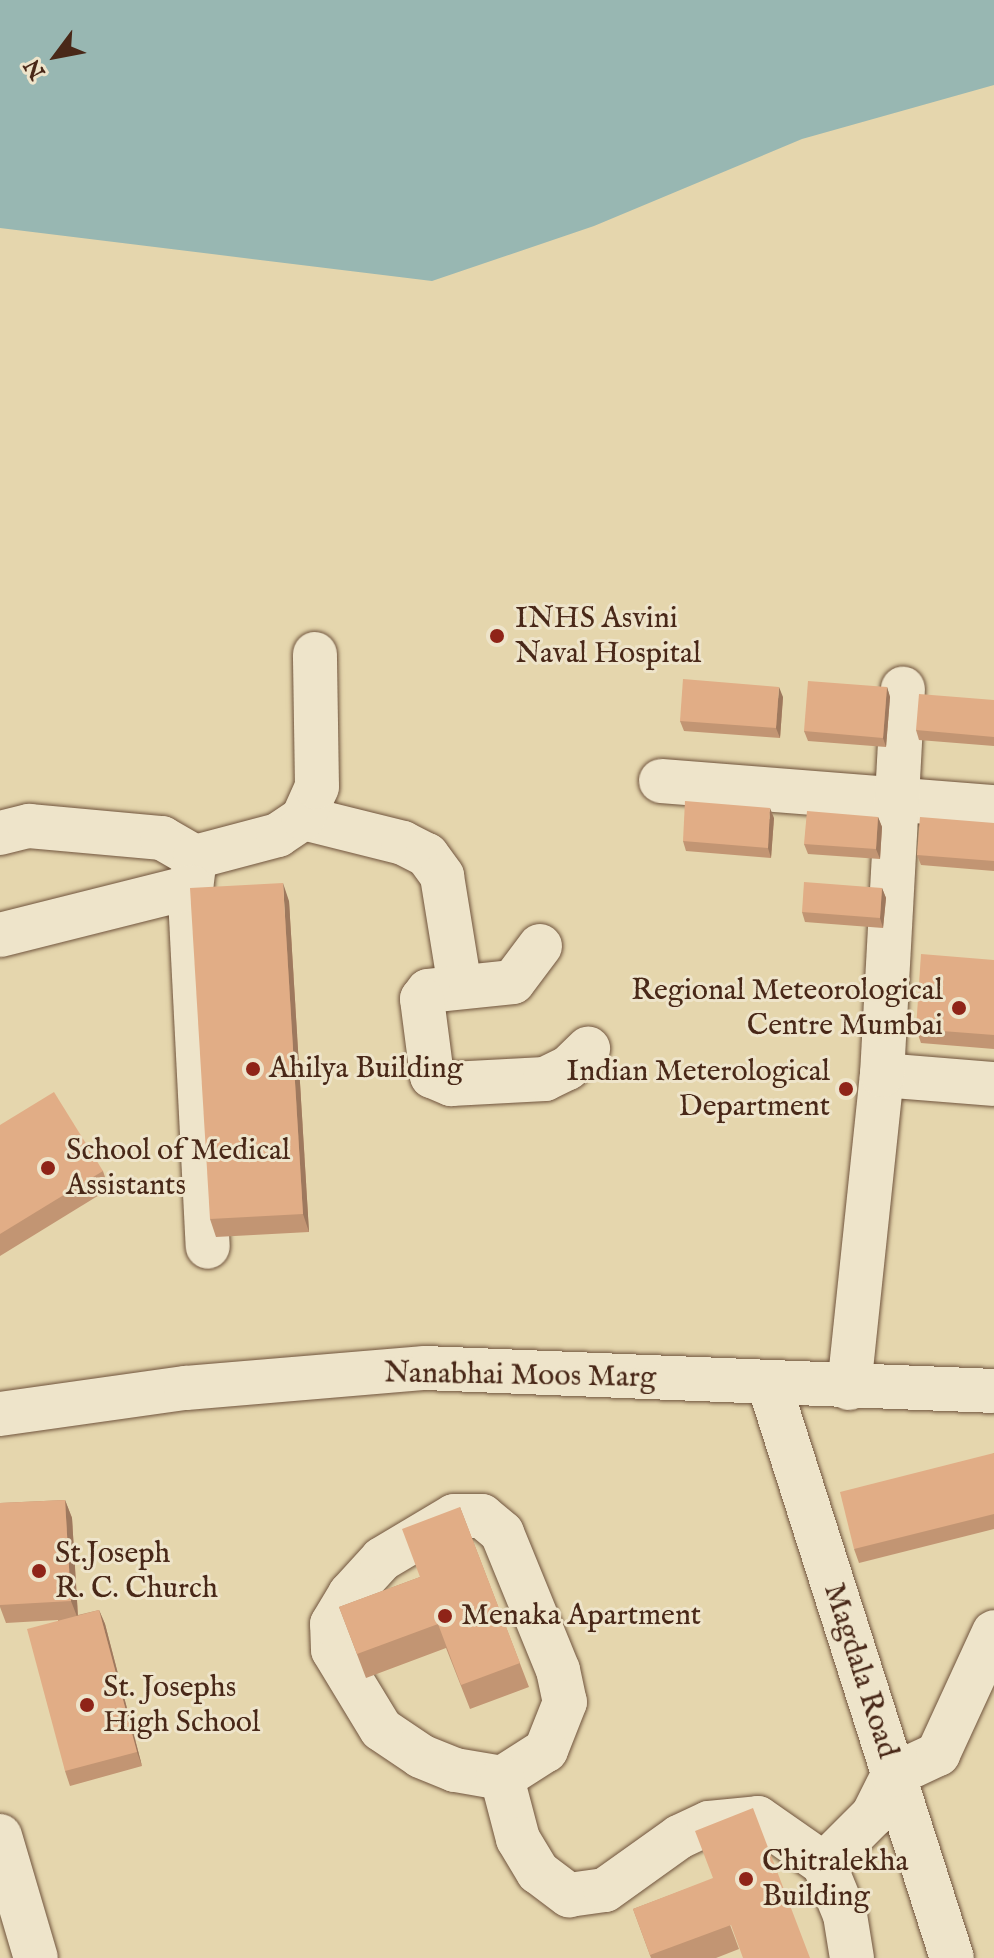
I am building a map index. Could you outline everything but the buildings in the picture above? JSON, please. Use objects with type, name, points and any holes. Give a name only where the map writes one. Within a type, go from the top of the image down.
[{"type":"street","points":[[0,935],[193,872],[278,835],[303,818],[317,787],[315,654]]},
{"type":"street","points":[[849,1388],[882,1075],[903,689]]},
{"type":"street","points":[[661,781],[898,796],[994,807]]},
{"type":"street","points":[[303,818],[403,843],[427,855],[442,876],[460,987]]},
{"type":"street","points":[[0,833],[29,826],[162,838],[193,872],[208,1247]]},
{"type":"street","points":[[540,946],[513,982],[428,991],[422,999],[432,1076],[439,1083],[545,1079],[568,1068],[588,1049]]},
{"type":"street","points":[[882,1075],[994,1084]]},
{"type":"street","name":"Nanabhai Moos Marg","points":[[0,1414],[186,1388],[425,1368],[849,1388],[994,1391]]},
{"type":"street","name":"Magdala Road","points":[[769,1384],[952,1958]]},
{"type":"street","points":[[454,1516],[482,1516],[502,1533],[558,1670],[565,1702],[546,1750],[502,1778],[455,1770],[421,1756],[381,1729],[333,1650],[332,1624],[350,1594],[382,1559],[454,1516]]},
{"type":"street","points":[[824,1864],[873,1815],[893,1775],[938,1754],[994,1632]]},
{"type":"street","points":[[502,1778],[518,1839],[538,1872],[569,1895],[605,1890],[679,1837],[709,1823],[758,1818],[824,1864],[845,1915],[852,1958]]},
{"type":"street","points":[[0,1836],[36,1958]]},
{"type":"water","points":[[0,0],[994,0],[994,85],[802,139],[594,226],[432,281],[0,228]]},
{"type":"place","name":"INHS Asvini Naval Hospital","points":[[497,636]]},
{"type":"place","name":"Regional Meteorological Centre Mumbai","points":[[959,1008]]},
{"type":"place","name":"Ahilya Building","points":[[253,1069]]},
{"type":"place","name":"Indian Meterological Department","points":[[846,1089]]},
{"type":"place","name":"School of Medical Assistants","points":[[48,1168]]},
{"type":"place","name":"St.Joseph R. C. Church","points":[[39,1571]]},
{"type":"place","name":"Menaka Apartment","points":[[445,1616]]},
{"type":"place","name":"St. Josephs High School","points":[[87,1705]]},
{"type":"place","name":"Chitralekha Building","points":[[746,1879]]}]
